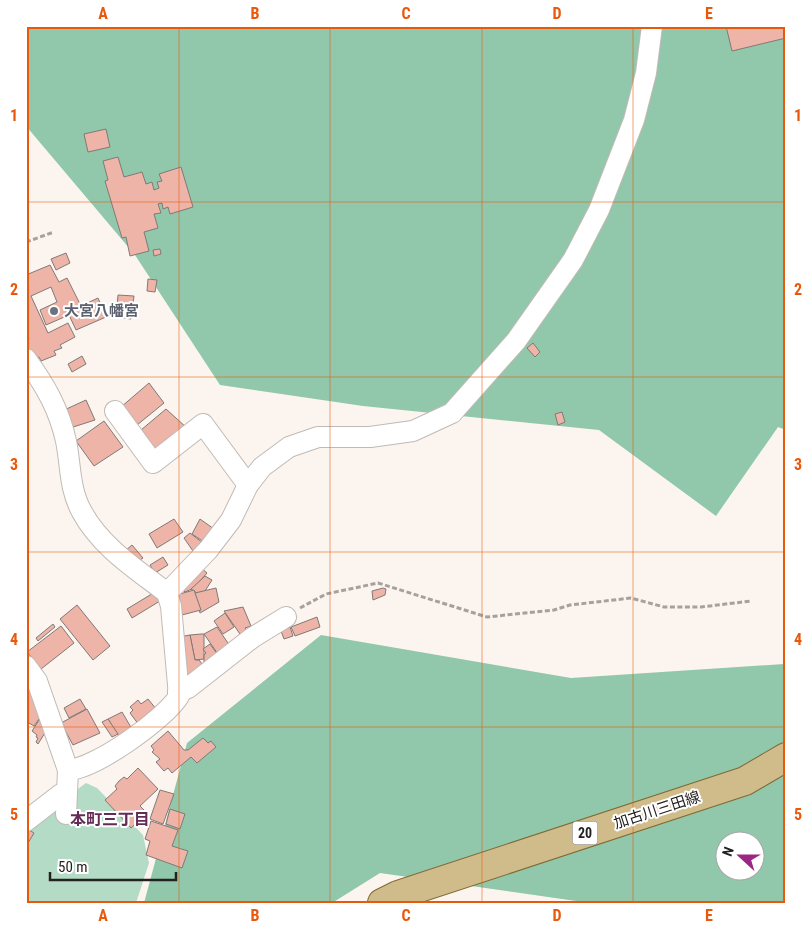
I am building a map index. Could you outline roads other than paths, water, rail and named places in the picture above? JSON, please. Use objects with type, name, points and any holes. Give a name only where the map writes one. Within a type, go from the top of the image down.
[{"type":"main road","name":"加古川三田線","points":[[382,903],[398,895],[745,781],[786,757]]},
{"type":"street","points":[[167,593],[208,550],[225,527],[248,485],[262,467],[282,452],[318,437],[370,437],[412,431],[452,412],[516,342],[573,260],[599,210],[634,120],[646,73],[652,26]]},
{"type":"street","points":[[26,359],[56,405],[66,442],[72,487],[81,510],[97,535],[167,593],[171,606],[178,692],[172,707],[134,738],[94,761],[75,770],[68,770]]},
{"type":"street","points":[[115,410],[152,463],[203,424],[248,485]]},
{"type":"street","points":[[178,692],[188,688],[252,638],[286,617]]},
{"type":"street","points":[[26,666],[37,681],[68,770],[66,804],[61,794],[26,821]]},
{"type":"place","name":"大宮八幡宮","points":[[54,311]]},
{"type":"district","name":"本町三丁目","points":[[110,819]]}]
